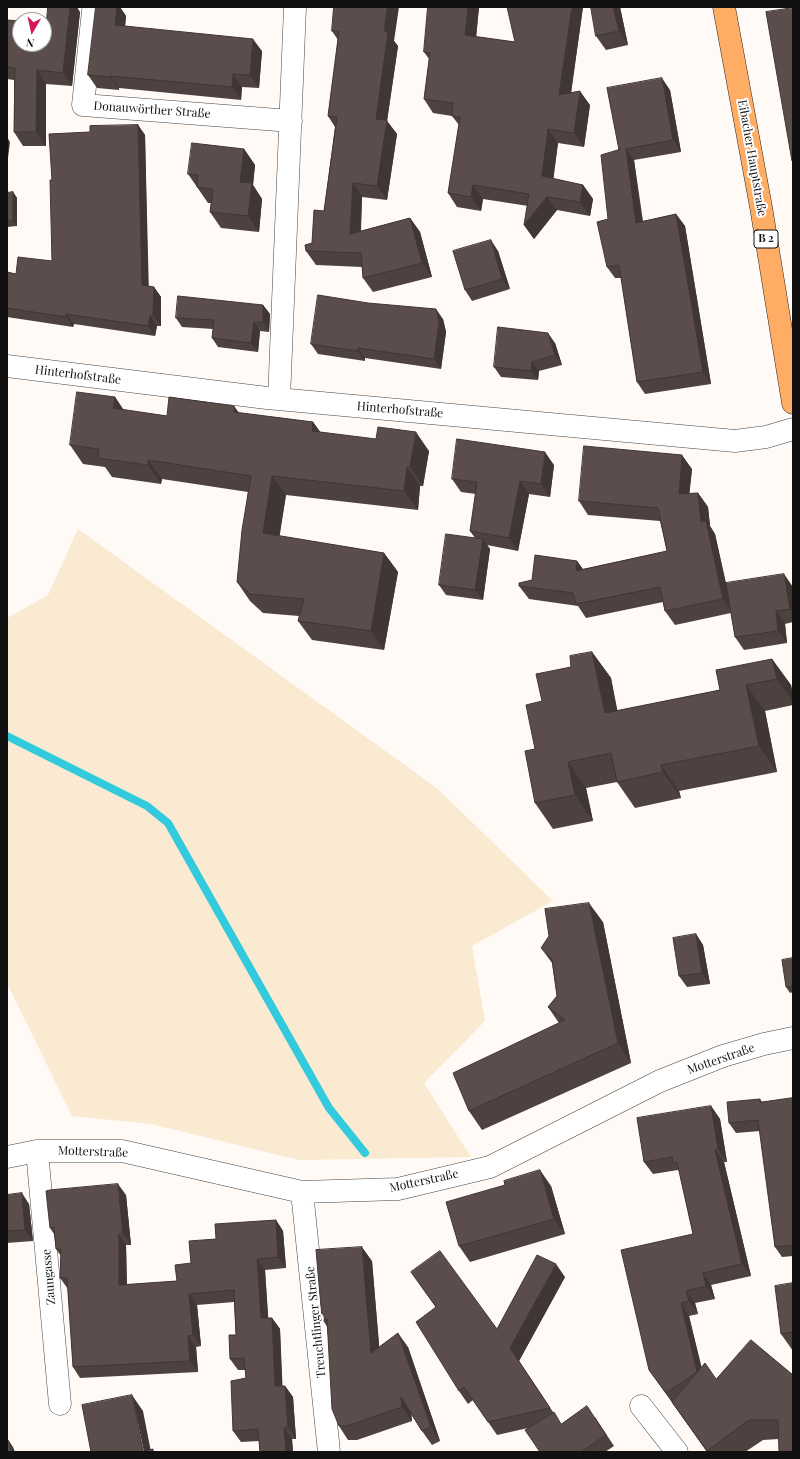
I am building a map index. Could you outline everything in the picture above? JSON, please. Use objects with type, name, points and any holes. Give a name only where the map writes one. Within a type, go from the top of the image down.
[{"type":"main road","name":"Eibacher Hauptstraße","points":[[724,7],[761,207],[793,404]]},
{"type":"street","points":[[279,399],[295,7]]},
{"type":"street","name":"Donauwörther Straße","points":[[93,10],[83,105],[291,121]]},
{"type":"street","name":"Hinterhofstraße","points":[[7,366],[279,399],[735,441],[766,437],[793,429]]},
{"type":"street","name":"Motterstraße","points":[[7,1157],[37,1151],[122,1151],[302,1192],[398,1189],[490,1167],[660,1081],[723,1056],[764,1044],[793,1038]]},
{"type":"street","name":"Zaungasse","points":[[37,1151],[60,1404]]},
{"type":"street","name":"Treuchtlinger Straße","points":[[302,1192],[329,1452]]},
{"type":"street","points":[[641,1406],[677,1452]]},
{"type":"shaded area","points":[[78,529],[438,789],[553,901],[472,946],[485,1021],[424,1083],[471,1157],[299,1160],[151,1124],[72,1116],[7,983],[7,618],[48,595]]},
{"type":"building","points":[[48,7],[70,7],[63,73],[37,70],[36,132],[14,132],[15,68],[7,67],[7,20],[12,20],[12,52],[52,52],[52,12],[47,12]]},
{"type":"building","points":[[96,7],[117,7],[115,25],[253,39],[250,75],[233,74],[232,87],[88,75]]},
{"type":"building","points":[[334,7],[387,7],[384,31],[388,32],[376,119],[387,120],[377,186],[353,183],[350,234],[410,218],[422,263],[363,278],[361,253],[306,251],[305,245],[312,243],[314,210],[324,211],[337,117],[328,116],[339,31],[332,31]]},
{"type":"building","points":[[428,7],[468,7],[465,35],[515,42],[507,7],[572,7],[559,95],[580,91],[574,133],[548,129],[542,176],[583,185],[580,202],[547,197],[524,225],[529,194],[473,185],[471,197],[448,193],[460,117],[452,116],[453,103],[424,99],[430,53],[424,52]]},
{"type":"building","points":[[591,7],[613,7],[619,31],[596,36]]},
{"type":"building","points":[[793,8],[793,160],[792,161],[766,12]]},
{"type":"building","points":[[662,78],[673,140],[626,149],[636,223],[676,214],[703,372],[637,382],[619,265],[607,267],[597,222],[608,219],[601,155],[619,150],[607,88]]},
{"type":"building","points":[[138,125],[142,285],[154,287],[153,316],[150,316],[148,326],[66,314],[66,317],[7,308],[7,272],[16,274],[18,257],[52,261],[50,180],[52,180],[49,134],[90,132],[90,126]]},
{"type":"building","points":[[192,143],[244,149],[240,182],[252,183],[248,216],[210,212],[213,189],[197,187],[198,175],[188,174]]},
{"type":"building","points":[[13,192],[13,221],[7,221],[7,193]]},
{"type":"building","points":[[491,240],[502,279],[465,290],[453,251]]},
{"type":"building","points":[[318,295],[368,303],[436,309],[439,322],[434,359],[358,348],[358,351],[311,344]]},
{"type":"building","points":[[178,296],[263,305],[263,322],[254,322],[251,343],[212,338],[214,320],[176,318]]},
{"type":"building","points":[[498,327],[548,333],[555,355],[532,362],[531,371],[494,367]]},
{"type":"building","points":[[77,392],[115,397],[113,408],[167,416],[169,397],[234,406],[234,412],[313,422],[312,431],[376,439],[378,427],[416,432],[410,467],[407,467],[404,491],[272,476],[263,533],[384,553],[371,631],[298,621],[304,599],[250,594],[237,582],[242,530],[251,476],[148,460],[148,465],[98,458],[99,449],[70,445]]},
{"type":"building","points":[[457,439],[545,452],[541,484],[520,481],[509,538],[470,531],[477,482],[452,479]]},
{"type":"building","points":[[584,446],[682,455],[679,494],[698,493],[701,522],[706,521],[723,599],[665,611],[660,587],[576,604],[573,593],[519,586],[519,583],[532,580],[535,555],[577,561],[576,571],[667,551],[658,508],[579,501]]},
{"type":"building","points":[[446,534],[483,539],[475,590],[439,585]]},
{"type":"building","points":[[784,574],[790,609],[776,611],[778,631],[735,637],[726,583]]},
{"type":"building","points":[[592,652],[605,713],[720,690],[716,670],[772,659],[777,679],[746,685],[759,746],[661,765],[663,772],[617,782],[611,753],[568,762],[575,795],[535,803],[525,751],[535,749],[526,705],[542,701],[536,674],[571,667],[570,656]]},
{"type":"building","points":[[589,903],[618,1043],[469,1111],[453,1073],[565,1020],[548,1007],[557,996],[552,959],[541,948],[549,936],[545,909]]},
{"type":"building","points":[[696,934],[702,973],[679,976],[673,938]]},
{"type":"building","points":[[793,958],[793,986],[786,987],[782,960]]},
{"type":"building","points":[[793,1098],[793,1245],[775,1247],[758,1120],[729,1123],[727,1102],[760,1099],[760,1102]]},
{"type":"building","points":[[711,1106],[718,1149],[715,1150],[742,1264],[703,1273],[706,1286],[686,1291],[689,1301],[681,1303],[697,1372],[666,1393],[649,1370],[621,1250],[693,1234],[677,1162],[673,1163],[672,1157],[644,1162],[637,1118]]},
{"type":"building","points":[[540,1170],[554,1219],[459,1246],[446,1202],[505,1185],[504,1181]]},
{"type":"building","points":[[118,1184],[123,1233],[119,1234],[119,1285],[177,1281],[175,1265],[191,1263],[189,1241],[216,1239],[215,1224],[276,1220],[278,1257],[257,1259],[261,1318],[272,1318],[275,1386],[285,1386],[288,1427],[284,1428],[286,1451],[260,1452],[258,1429],[233,1431],[231,1381],[246,1378],[244,1358],[230,1359],[229,1335],[236,1335],[234,1290],[189,1294],[193,1335],[188,1336],[190,1361],[73,1367],[67,1278],[60,1278],[61,1249],[56,1249],[54,1227],[50,1228],[46,1191]]},
{"type":"building","points":[[22,1193],[25,1230],[7,1231],[7,1195]]},
{"type":"building","points":[[362,1247],[371,1353],[398,1333],[431,1427],[422,1431],[401,1397],[402,1407],[347,1426],[339,1426],[332,1409],[327,1319],[322,1319],[316,1250]]},
{"type":"building","points":[[440,1251],[497,1329],[537,1255],[556,1264],[510,1348],[550,1408],[488,1422],[464,1387],[459,1391],[416,1322],[436,1307],[411,1272]]},
{"type":"building","points":[[793,1283],[793,1332],[781,1334],[775,1286]]},
{"type":"building","points":[[751,1340],[793,1375],[793,1451],[779,1452],[778,1420],[749,1420],[707,1451],[672,1402],[705,1363],[716,1379]]},
{"type":"building","points":[[132,1395],[143,1451],[153,1449],[153,1452],[91,1452],[82,1405]]},
{"type":"building","points":[[587,1406],[606,1435],[581,1452],[540,1452],[525,1430],[554,1412],[561,1424]]},
{"type":"building","points":[[7,1438],[12,1452],[7,1452]]},
{"type":"waterway","points":[[7,736],[147,806],[168,823],[329,1108],[365,1153]]}]
